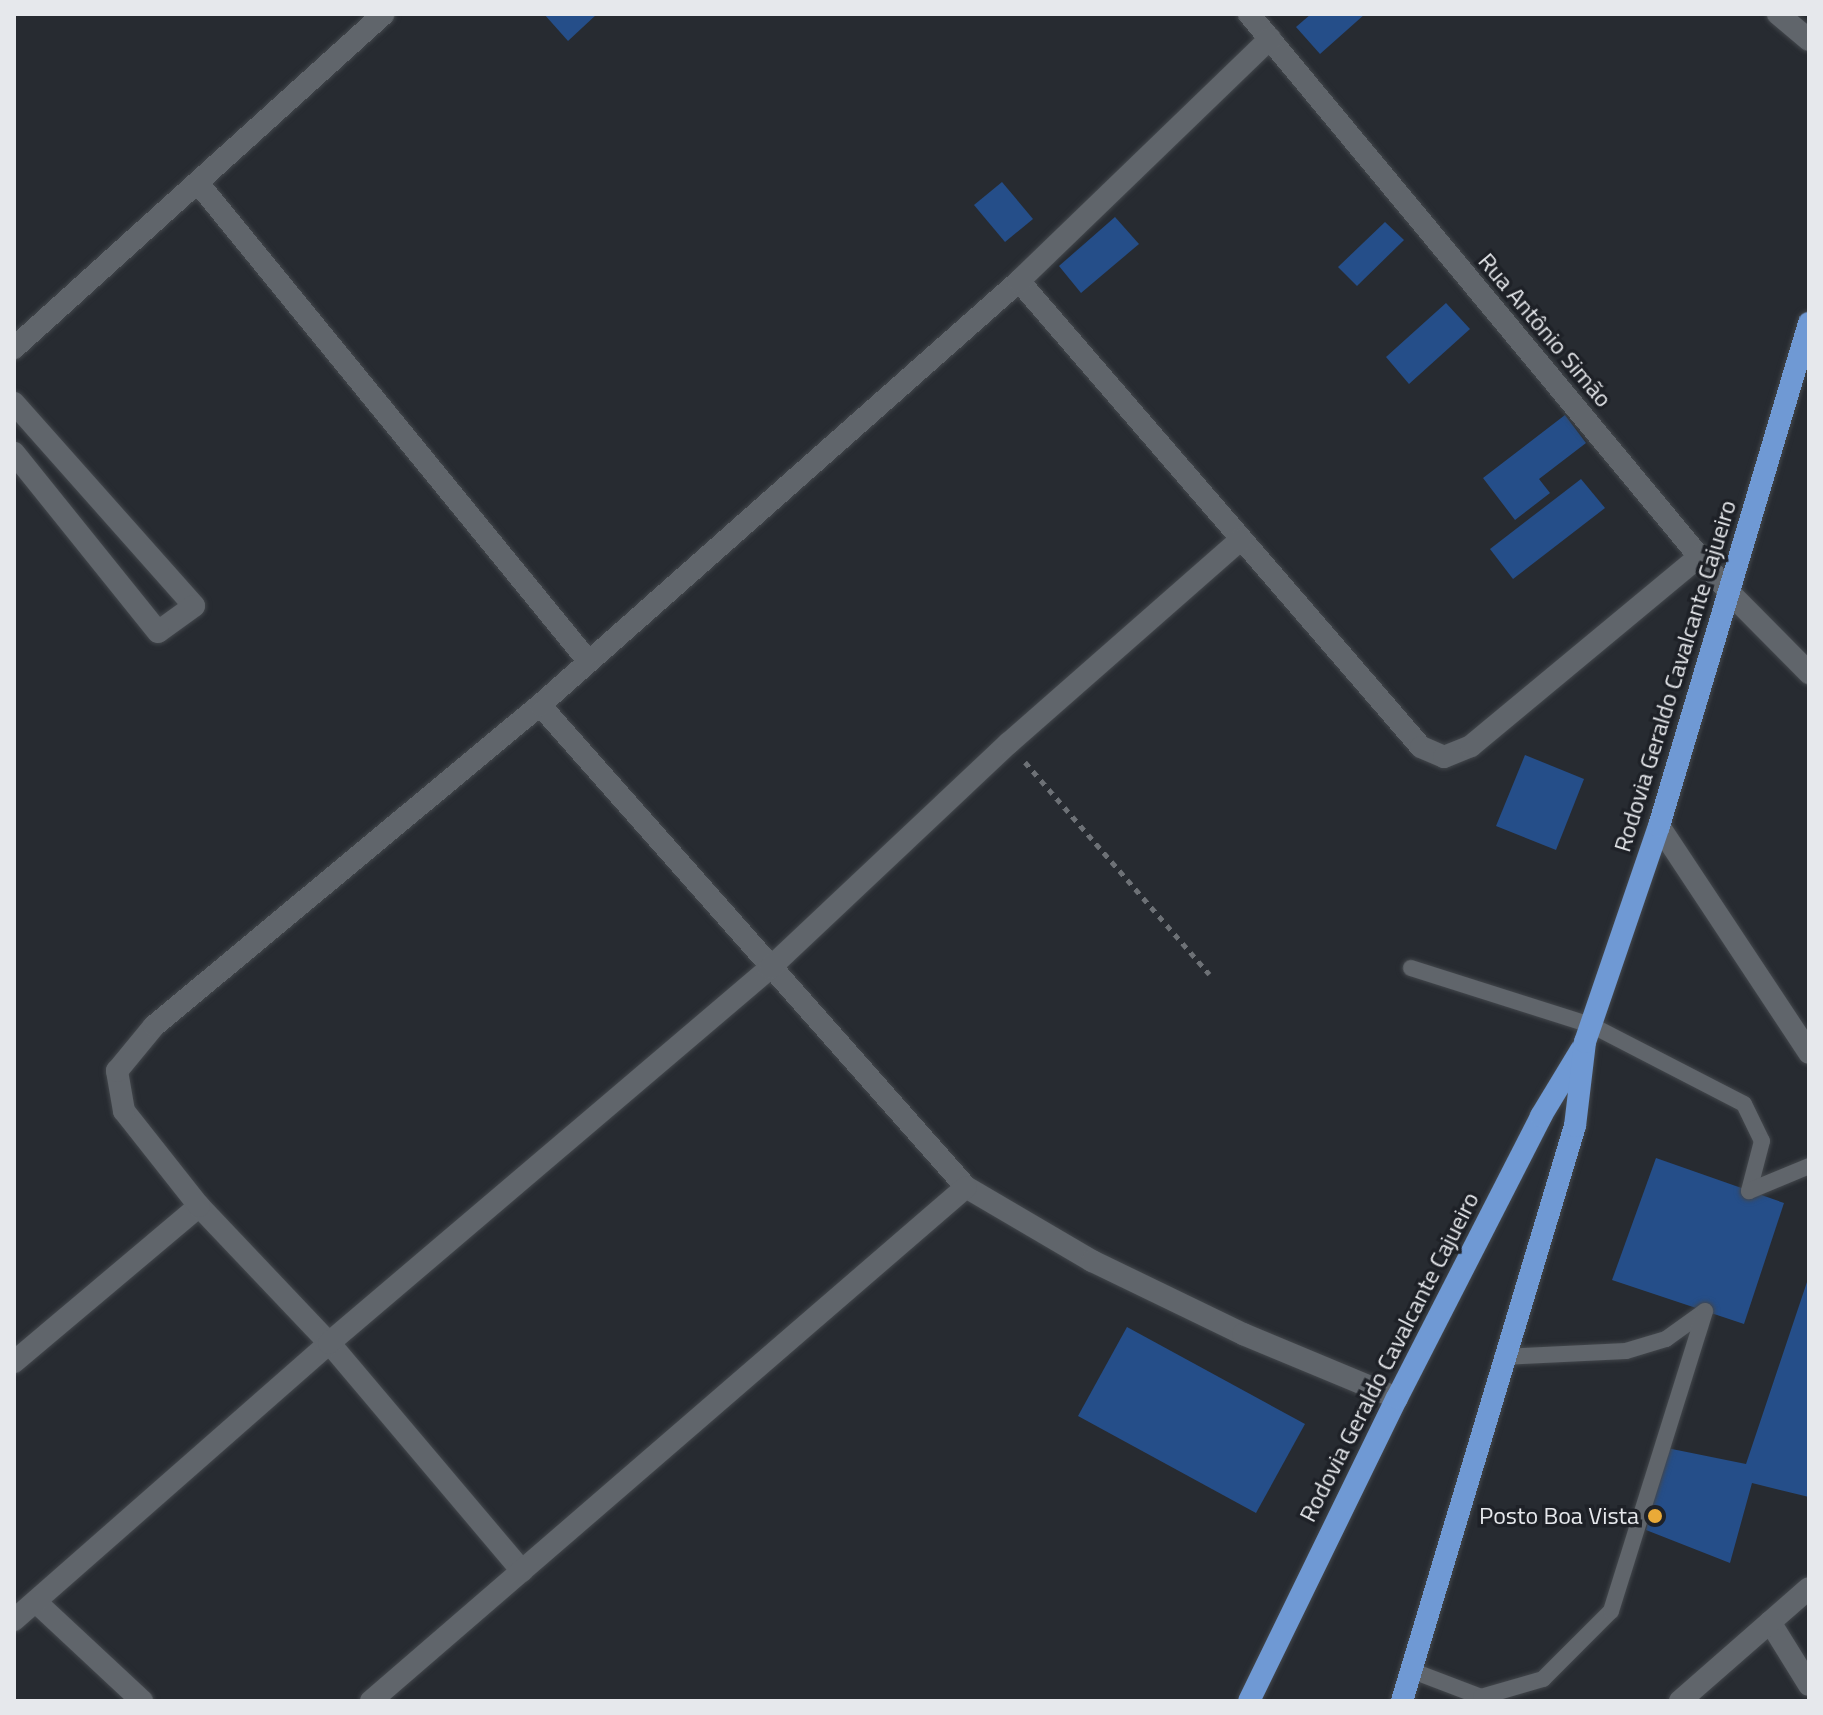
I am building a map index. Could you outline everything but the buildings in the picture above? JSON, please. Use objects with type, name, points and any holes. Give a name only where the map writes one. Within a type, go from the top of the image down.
[{"type":"highway","name":"Rodovia Geraldo Cavalcante Cajueiro","points":[[1249,1701],[1397,1398],[1541,1116],[1588,1033],[1659,826],[1809,323]]},
{"type":"highway","name":"Rodovia Geraldo Cavalcante Cajueiro","points":[[1402,1701],[1502,1357],[1575,1126],[1588,1033]]},
{"type":"street","points":[[14,348],[384,14]]},
{"type":"street","name":"Rua Antônio Simão","points":[[1249,14],[1727,590],[1809,673]]},
{"type":"street","points":[[1778,14],[1809,40]]},
{"type":"street","points":[[522,1571],[329,1343],[199,1206],[124,1111],[117,1071],[154,1026],[540,705],[1019,281],[1270,39]]},
{"type":"street","points":[[198,183],[589,662]]},
{"type":"street","points":[[1019,281],[1421,747],[1444,757],[1471,746],[1700,556]]},
{"type":"street","points":[[14,403],[194,606],[158,632],[14,453]]},
{"type":"street","points":[[14,1620],[329,1343],[770,968],[1009,743],[1240,540]]},
{"type":"street","points":[[540,705],[966,1187],[1092,1261],[1243,1334],[1397,1398]]},
{"type":"street","points":[[1659,826],[1809,1053]]},
{"type":"street","points":[[371,1701],[966,1187]]},
{"type":"street","points":[[14,1362],[199,1206]]},
{"type":"street","points":[[1680,1701],[1809,1588]]},
{"type":"street","points":[[36,1602],[142,1701]]},
{"type":"street","points":[[1770,1622],[1809,1685]]},
{"type":"lane","points":[[1411,968],[1588,1033],[1744,1104],[1762,1141],[1749,1191],[1809,1166]]},
{"type":"lane","points":[[1413,1671],[1480,1699],[1543,1679],[1611,1611],[1705,1311],[1666,1339],[1626,1351],[1502,1357]]},
{"type":"path","points":[[1009,743],[1209,974]]},
{"type":"place","name":"Posto Boa Vista","points":[[1655,1516]]}]
